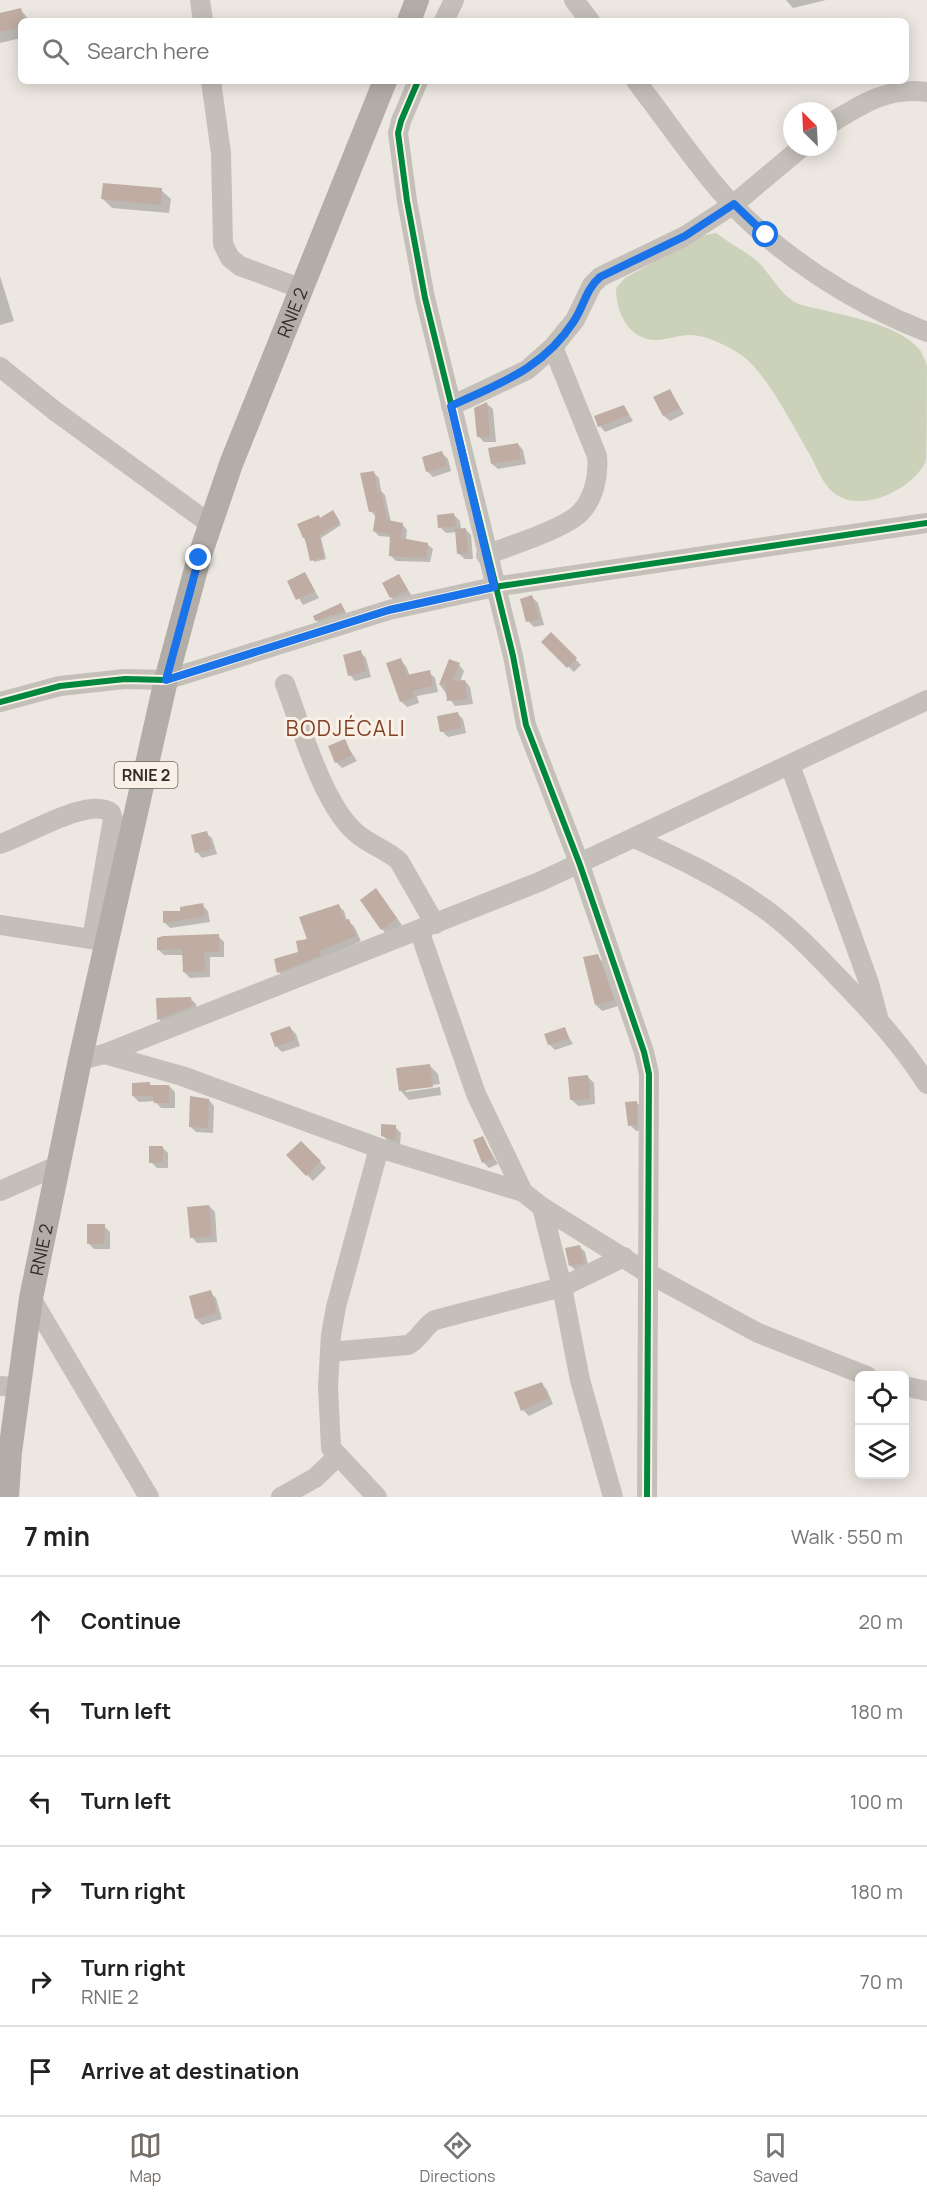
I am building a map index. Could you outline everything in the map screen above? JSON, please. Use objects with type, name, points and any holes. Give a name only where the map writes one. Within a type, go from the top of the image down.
[{"type":"main road","points":[[410,18],[417,0]]},
{"type":"main road","name":"RNIE 2","points":[[8,1497],[9,1387],[31,1298],[80,1060],[99,940],[166,680],[210,525],[231,464],[384,84]]},
{"type":"street","points":[[200,0],[203,18]]},
{"type":"street","points":[[445,18],[454,0]]},
{"type":"street","points":[[574,0],[589,18]]},
{"type":"street","points":[[211,84],[221,153],[223,244],[230,258],[240,266],[302,289]]},
{"type":"street","points":[[417,84],[398,134],[407,201],[425,298],[486,555],[513,656],[526,725],[580,865],[644,1052],[649,1074],[646,1272],[647,1497]]},
{"type":"street","points":[[638,84],[720,191],[766,235],[823,279],[897,321],[927,332]]},
{"type":"street","points":[[837,120],[871,99],[887,93],[908,89],[927,92]]},
{"type":"street","points":[[451,406],[527,370],[553,347],[575,320],[591,285],[600,277],[685,236],[734,204],[791,156]]},
{"type":"street","points":[[486,555],[566,522],[580,513],[588,502],[599,472],[597,456],[553,347]]},
{"type":"street","points":[[0,367],[55,411],[210,525]]},
{"type":"street","points":[[0,702],[60,686],[125,679],[166,680],[389,610],[494,587],[927,523]]},
{"type":"street","points":[[285,684],[327,794],[359,836],[391,853],[399,861],[427,927],[476,1094],[523,1192]]},
{"type":"street","points":[[80,1060],[104,1054],[580,865],[927,700]]},
{"type":"street","points":[[790,765],[869,983],[878,1018]]},
{"type":"street","points":[[0,844],[80,810],[102,808],[111,813],[113,819],[99,940],[0,926]]},
{"type":"street","points":[[634,838],[674,856],[759,904],[802,940],[878,1018],[907,1053],[927,1084]]},
{"type":"street","points":[[907,1053],[927,1062]]},
{"type":"street","points":[[104,1054],[182,1076],[379,1148],[523,1192],[542,1207],[646,1272],[758,1333],[855,1371]]},
{"type":"street","points":[[377,1497],[331,1448],[328,1425],[330,1352],[336,1307],[379,1148]]},
{"type":"street","points":[[0,1191],[57,1166]]},
{"type":"street","points":[[542,1207],[562,1287],[580,1380],[613,1497]]},
{"type":"street","points":[[330,1352],[408,1345],[415,1342],[428,1324],[435,1320],[562,1287],[624,1257]]},
{"type":"street","points":[[31,1298],[150,1497]]},
{"type":"street","points":[[909,1387],[927,1391]]},
{"type":"street","points":[[281,1497],[315,1478],[338,1456]]},
{"type":"green space","points":[[716,233],[757,261],[783,292],[795,302],[865,320],[897,332],[920,350],[927,366],[926,461],[912,479],[902,487],[867,501],[856,501],[838,496],[823,481],[771,389],[744,357],[718,342],[703,337],[686,335],[658,340],[648,339],[639,336],[626,324],[618,307],[616,288],[625,278],[701,236]]},
{"type":"building","points":[[21,8],[23,18],[18,18],[18,28],[0,32],[0,13]]},
{"type":"building","points":[[103,183],[162,188],[161,205],[101,199]]},
{"type":"building","points":[[670,389],[680,408],[663,416],[653,397]]},
{"type":"building","points":[[487,402],[490,437],[477,437],[474,408]]},
{"type":"building","points":[[624,405],[629,415],[598,427],[594,416]]},
{"type":"building","points":[[518,443],[521,459],[491,464],[488,448]]},
{"type":"building","points":[[442,451],[447,466],[426,472],[422,457]]},
{"type":"building","points":[[374,471],[378,496],[380,488],[387,520],[403,523],[401,538],[428,543],[426,558],[389,556],[390,534],[373,531],[376,511],[369,512],[360,473]]},
{"type":"building","points":[[333,510],[340,522],[319,535],[324,557],[310,561],[305,538],[297,524],[319,515],[320,518]]},
{"type":"building","points":[[454,513],[456,526],[438,528],[437,515]]},
{"type":"building","points":[[466,528],[468,553],[457,554],[455,529]]},
{"type":"building","points":[[305,572],[315,591],[296,600],[287,581]]},
{"type":"building","points":[[399,574],[408,590],[390,598],[382,583]]},
{"type":"building","points":[[532,595],[539,619],[526,622],[520,599]]},
{"type":"building","points":[[341,603],[345,611],[315,621],[313,616]]},
{"type":"building","points":[[551,632],[577,658],[567,668],[541,642]]},
{"type":"building","points":[[361,650],[366,671],[348,676],[343,655]]},
{"type":"building","points":[[401,658],[407,675],[430,670],[433,686],[412,691],[414,697],[400,702],[386,663]]},
{"type":"building","points":[[449,659],[460,663],[452,681],[465,680],[467,699],[447,701],[445,684],[439,685]]},
{"type":"building","points":[[458,712],[461,728],[440,732],[437,716]]},
{"type":"building","points":[[345,739],[352,755],[335,763],[328,746]]},
{"type":"building","points":[[207,831],[212,849],[195,853],[191,835]]},
{"type":"building","points":[[376,888],[397,918],[381,930],[360,900]]},
{"type":"building","points":[[203,903],[205,916],[163,923],[163,911],[180,911],[180,907]]},
{"type":"building","points":[[339,904],[344,920],[349,919],[356,936],[319,951],[320,956],[277,973],[274,959],[298,952],[296,941],[307,939],[299,917]]},
{"type":"building","points":[[219,934],[219,952],[204,952],[205,971],[183,972],[182,949],[157,950],[157,938],[163,936]]},
{"type":"building","points":[[598,954],[614,1000],[595,1005],[583,957]]},
{"type":"building","points":[[191,997],[192,1006],[157,1020],[156,998]]},
{"type":"building","points":[[290,1026],[295,1040],[275,1047],[270,1033]]},
{"type":"building","points":[[565,1027],[569,1038],[548,1045],[544,1034]]},
{"type":"building","points":[[430,1064],[433,1087],[399,1091],[396,1068]]},
{"type":"building","points":[[588,1075],[590,1099],[570,1100],[568,1077]]},
{"type":"building","points":[[150,1082],[150,1085],[169,1085],[169,1103],[154,1103],[153,1096],[132,1096],[132,1083]]},
{"type":"building","points":[[190,1096],[209,1099],[208,1128],[189,1127]]},
{"type":"building","points":[[637,1101],[637,1125],[628,1126],[625,1102]]},
{"type":"building","points":[[381,1124],[396,1125],[395,1140],[381,1136]]},
{"type":"building","points":[[483,1136],[493,1158],[482,1163],[473,1140]]},
{"type":"building","points":[[301,1141],[321,1161],[306,1176],[286,1155]]},
{"type":"building","points":[[149,1146],[163,1146],[163,1162],[149,1163]]},
{"type":"building","points":[[209,1205],[212,1236],[190,1238],[187,1207]]},
{"type":"building","points":[[87,1224],[105,1224],[104,1244],[87,1244]]},
{"type":"building","points":[[580,1245],[584,1263],[569,1266],[565,1248]]},
{"type":"building","points":[[211,1290],[217,1313],[195,1319],[189,1296]]},
{"type":"building","points":[[542,1382],[548,1398],[521,1411],[514,1392]]},
{"type":"cycle path","points":[[417,84],[398,133],[407,201],[425,298],[513,656],[526,725],[580,865],[644,1052],[649,1074],[647,1497]]},
{"type":"cycle path","points":[[0,702],[60,686],[125,679],[166,680],[389,610],[494,587],[927,523]]},
{"type":"district","name":"BODJÉCALI","points":[[346,728]]},
{"type":"route","points":[[199,558],[166,680],[389,610],[494,587],[451,406],[527,370],[553,347],[575,320],[591,285],[600,277],[685,236],[734,204],[766,235]]}]
